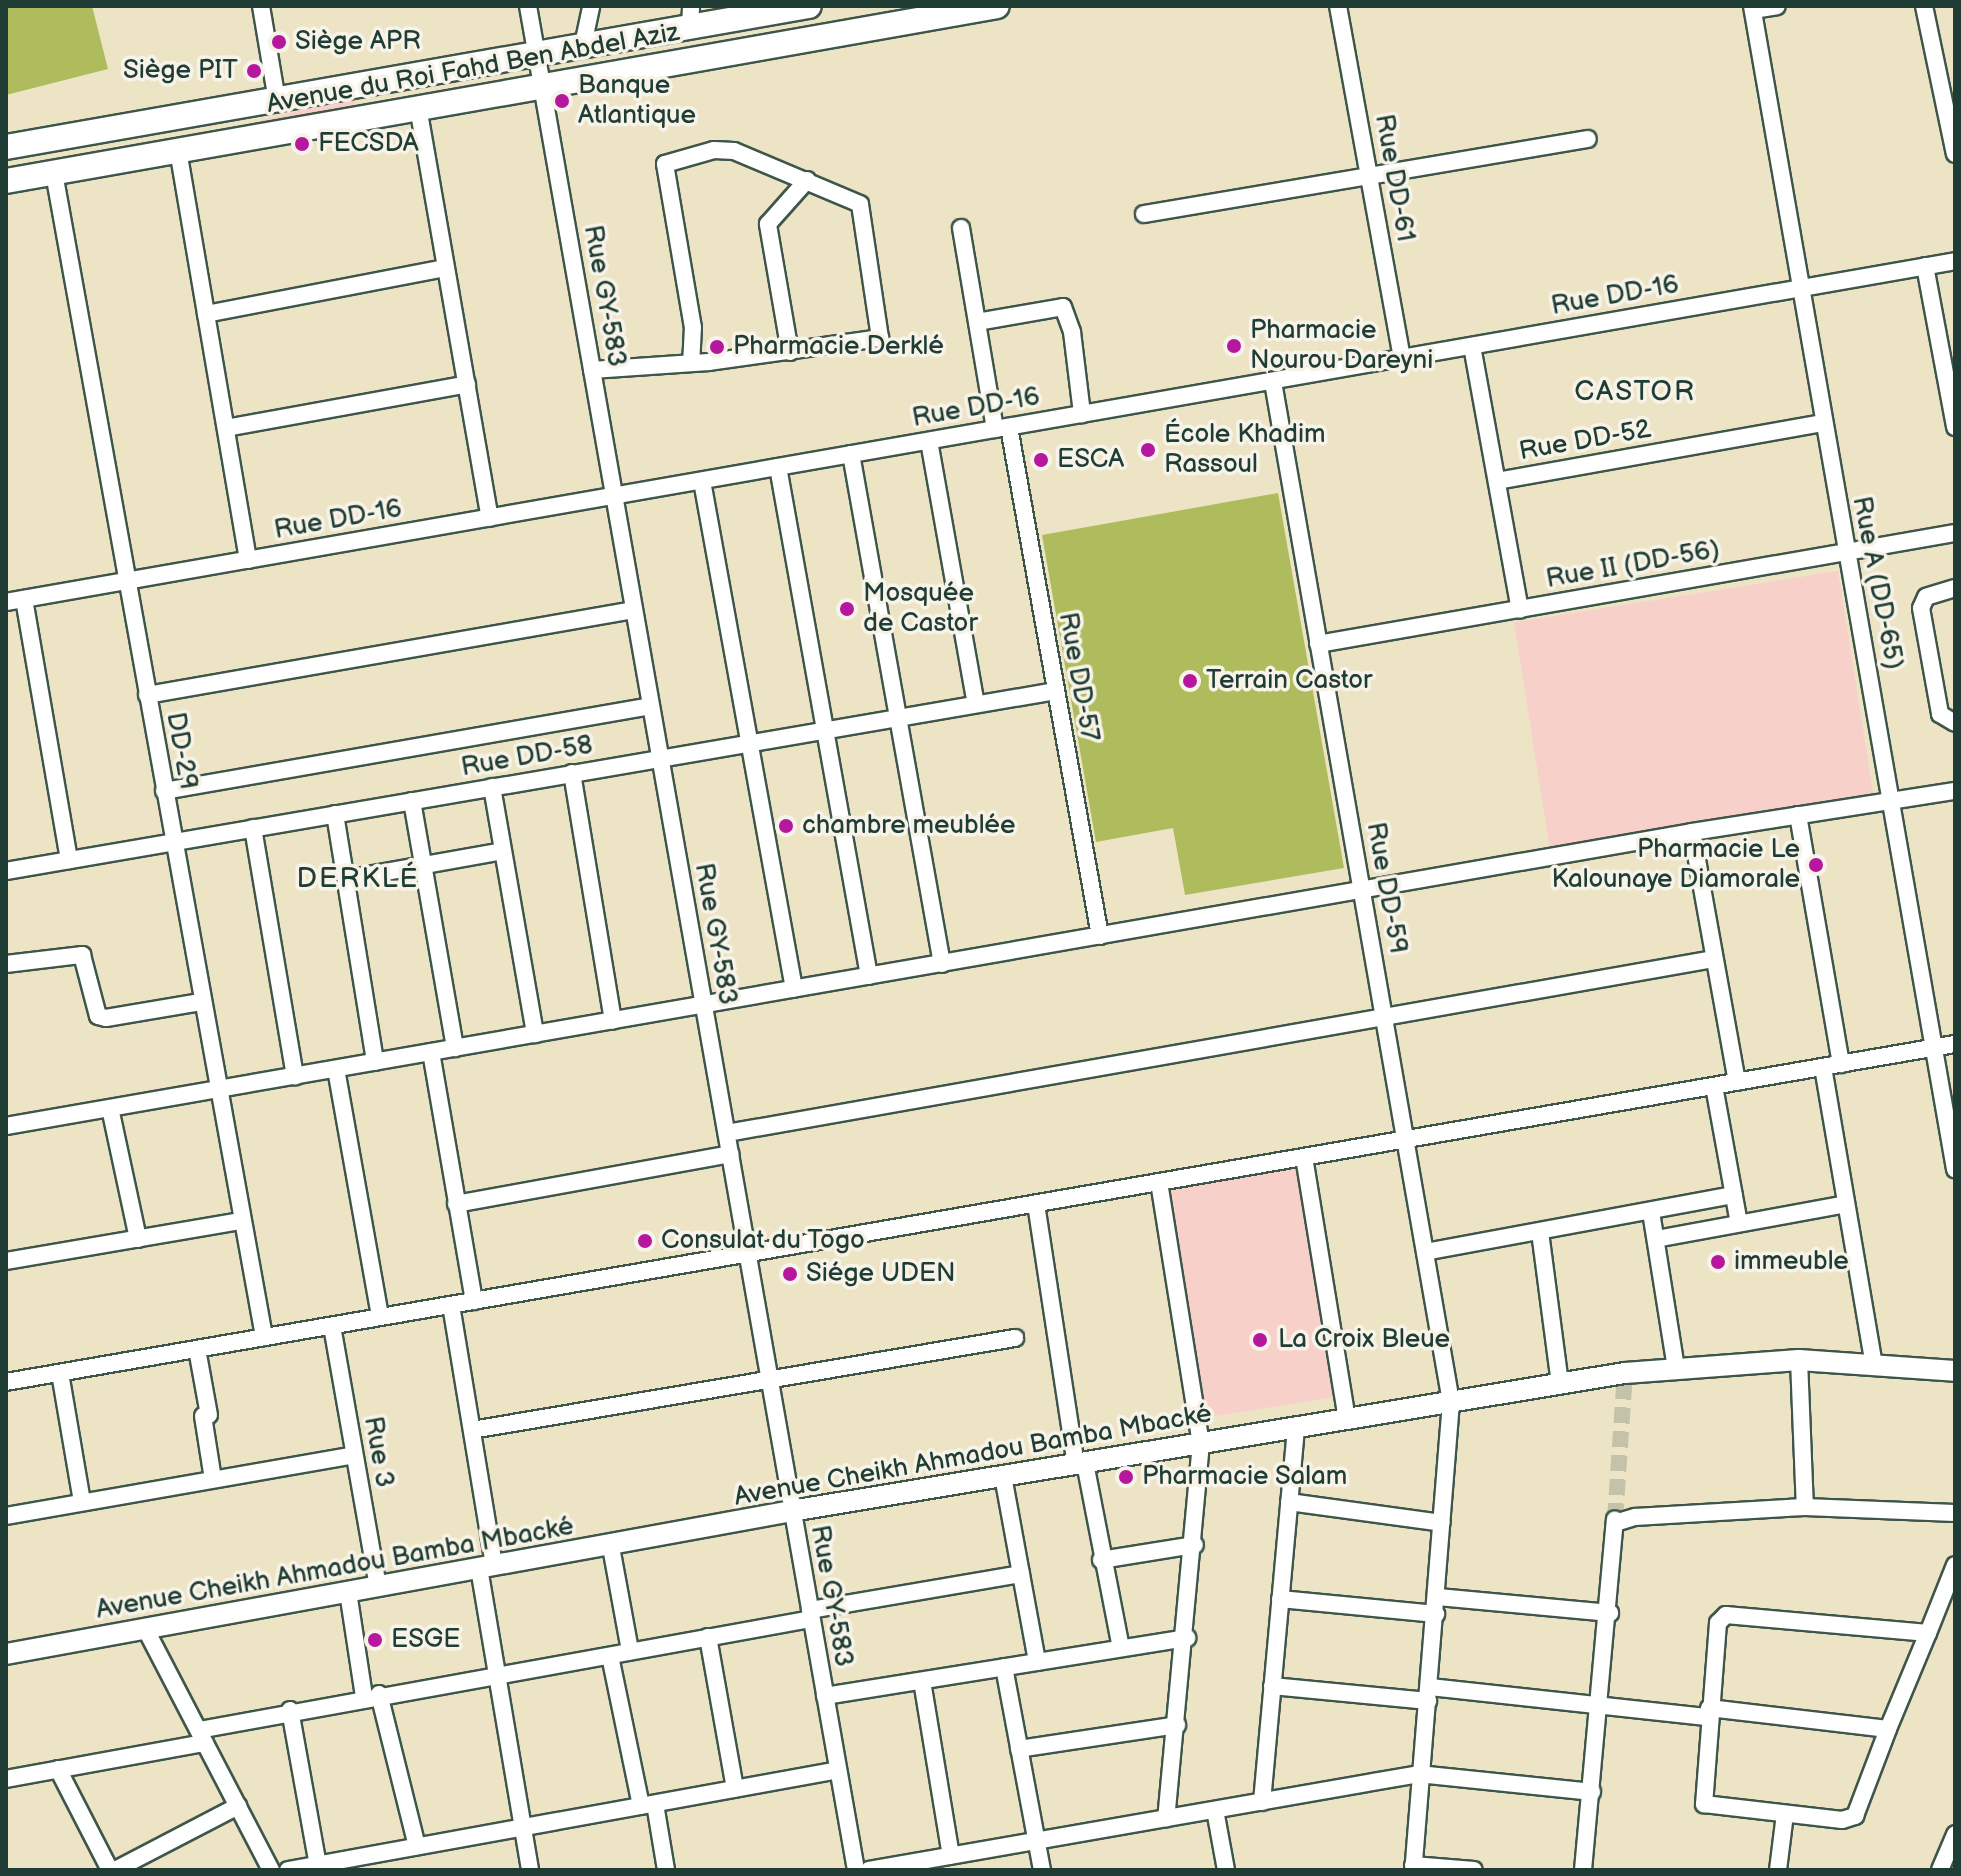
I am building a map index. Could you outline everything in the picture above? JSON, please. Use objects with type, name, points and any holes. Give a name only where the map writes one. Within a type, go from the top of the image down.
[{"type":"main road","name":"Avenue du Roi Fahd Ben Abdel Aziz","points":[[6,147],[537,54],[690,16],[809,6]]},
{"type":"main road","name":"Avenue du Roi Fahd Ben Abdel Aziz","points":[[6,181],[997,6]]},
{"type":"street","points":[[261,6],[277,101]]},
{"type":"street","name":"Rue GY-583","points":[[528,6],[856,1870]]},
{"type":"street","points":[[583,45],[591,6]]},
{"type":"street","name":"Rue DD-61","points":[[1338,6],[1402,358]]},
{"type":"street","points":[[1753,8],[1777,6]]},
{"type":"street","points":[[1924,6],[1955,154]]},
{"type":"street","name":"Rue A (DD-65)","points":[[1753,8],[1805,287],[1824,423],[1894,801],[1955,1169]]},
{"type":"street","points":[[418,107],[490,518]]},
{"type":"street","points":[[1144,214],[1588,139]]},
{"type":"street","points":[[592,370],[790,352],[873,341],[882,330],[860,204],[724,149],[665,164],[693,327],[691,360]]},
{"type":"street","points":[[178,150],[248,560]]},
{"type":"street","name":"DD-29","points":[[54,173],[125,582],[264,1337]]},
{"type":"street","points":[[790,352],[768,224],[807,180]]},
{"type":"street","name":"Rue DD-57","points":[[961,228],[977,322],[1056,691],[1100,936]]},
{"type":"street","name":"Rue DD-16","points":[[6,602],[1955,261]]},
{"type":"street","points":[[1925,266],[1955,427]]},
{"type":"street","points":[[206,314],[446,268]]},
{"type":"street","points":[[977,322],[1063,307],[1072,332],[1082,414]]},
{"type":"street","points":[[1472,346],[1520,610]]},
{"type":"street","name":"Rue DD-59","points":[[1273,382],[1451,1402],[1437,1606],[1419,1774],[1413,1868]]},
{"type":"street","points":[[226,428],[467,384]]},
{"type":"street","name":"Rue DD-52","points":[[1497,481],[1824,423]]},
{"type":"street","points":[[929,441],[976,704]]},
{"type":"street","points":[[851,454],[902,717],[942,964]]},
{"type":"street","points":[[778,467],[822,731],[869,976]]},
{"type":"street","points":[[702,481],[746,744],[794,989]]},
{"type":"street","name":"Rue II (DD-56)","points":[[1318,644],[1955,533]]},
{"type":"street","points":[[1955,588],[1926,597],[1921,608],[1940,714],[1955,723]]},
{"type":"street","points":[[24,599],[69,860]]},
{"type":"street","points":[[147,695],[634,610]]},
{"type":"street","name":"Rue DD-58","points":[[6,871],[1056,691]]},
{"type":"street","points":[[164,791],[650,706]]},
{"type":"street","points":[[572,773],[613,1021]]},
{"type":"street","points":[[492,787],[535,1034]]},
{"type":"street","points":[[6,1126],[1692,832],[1955,791]]},
{"type":"street","points":[[412,801],[455,1048]]},
{"type":"street","points":[[335,814],[375,1062]]},
{"type":"street","points":[[1798,815],[1841,1064]]},
{"type":"street","points":[[253,828],[295,1076]]},
{"type":"street","points":[[1692,832],[1737,1082]]},
{"type":"street","points":[[346,879],[503,851]]},
{"type":"street","points":[[6,964],[82,955],[98,1016],[106,1018],[201,1002]]},
{"type":"street","points":[[727,1133],[1713,959]]},
{"type":"street","points":[[6,1382],[1955,1044]]},
{"type":"street","points":[[431,1052],[474,1301]]},
{"type":"street","points":[[1823,1067],[1874,1366]]},
{"type":"street","points":[[336,1069],[380,1317]]},
{"type":"street","points":[[1714,1086],[1739,1223]]},
{"type":"street","points":[[110,1108],[138,1239]]},
{"type":"street","points":[[456,1204],[730,1154]]},
{"type":"street","points":[[1304,1157],[1347,1419]]},
{"type":"street","points":[[1159,1182],[1201,1443],[1187,1638],[1166,1818]]},
{"type":"street","points":[[1425,1252],[1734,1195]]},
{"type":"street","points":[[1036,1204],[1080,1464],[1121,1648]]},
{"type":"street","points":[[1656,1239],[1846,1204]]},
{"type":"street","points":[[1651,1212],[1676,1368]]},
{"type":"street","points":[[6,1261],[241,1221]]},
{"type":"street","points":[[1540,1232],[1560,1383]]},
{"type":"street","points":[[451,1305],[472,1430],[496,1675],[530,1870]]},
{"type":"street","name":"Rue 3","points":[[332,1326],[378,1587]]},
{"type":"street","points":[[472,1430],[1015,1338]]},
{"type":"street","points":[[197,1349],[213,1479]]},
{"type":"street","points":[[1799,1360],[1805,1507]]},
{"type":"street","name":"Avenue Cheikh Ahmadou Bamba Mbacké","points":[[6,1654],[611,1547],[791,1511],[1560,1383],[1676,1368],[1799,1360],[1955,1371]]},
{"type":"street","points":[[60,1373],[82,1502]]},
{"type":"street","points":[[1262,1802],[1296,1428]]},
{"type":"street","points":[[6,1516],[354,1455]]},
{"type":"street","points":[[1003,1476],[1037,1662]]},
{"type":"street","points":[[1289,1502],[1442,1523]]},
{"type":"street","points":[[1583,1870],[1602,1705],[1615,1521],[1635,1517],[1805,1507],[1955,1513]]},
{"type":"street","points":[[1101,1560],[1195,1545]]},
{"type":"street","points":[[611,1547],[630,1651]]},
{"type":"street","points":[[1928,1633],[1726,1615],[1718,1623],[1708,1712],[1704,1804],[1850,1820],[1928,1633],[1955,1565]]},
{"type":"street","points":[[6,1779],[202,1737],[290,1710],[610,1656],[1021,1574]]},
{"type":"street","points":[[348,1592],[371,1695],[417,1846]]},
{"type":"street","points":[[1280,1599],[1610,1613]]},
{"type":"street","points":[[145,1628],[271,1870]]},
{"type":"street","points":[[708,1637],[735,1789]]},
{"type":"street","points":[[825,1696],[1187,1638]]},
{"type":"street","points":[[610,1656],[666,1870]]},
{"type":"street","points":[[1004,1667],[1042,1870]]},
{"type":"street","points":[[922,1681],[951,1856]]},
{"type":"street","points":[[1272,1686],[1708,1712],[1888,1729]]},
{"type":"street","points":[[290,1710],[318,1865]]},
{"type":"street","points":[[1019,1749],[1177,1725]]},
{"type":"street","points":[[58,1769],[112,1870],[238,1806]]},
{"type":"street","points":[[288,1870],[838,1770]]},
{"type":"street","points":[[869,1870],[1419,1774],[1592,1792]]},
{"type":"street","points":[[1215,1810],[1226,1870]]},
{"type":"street","points":[[1778,1870],[1785,1814]]},
{"type":"street","points":[[1940,1870],[1955,1834]]},
{"type":"street","points":[[1413,1868],[1474,1870]]},
{"type":"shaded area","points":[[354,97],[357,109],[14,194],[11,182]]},
{"type":"shaded area","points":[[1838,571],[1874,795],[1550,847],[1514,622]]},
{"type":"shaded area","name":"La Croix Bleue","points":[[1298,1167],[1334,1397],[1202,1418],[1166,1188]]},
{"type":"green space","points":[[6,6],[92,6],[108,69],[6,95]]},
{"type":"green space","name":"Terrain Castor","points":[[1278,493],[1344,868],[1185,895],[1173,828],[1096,842],[1042,535]]},
{"type":"tunnel","points":[[1615,1519],[1625,1373]]},
{"type":"place","name":"Siège APR","points":[[279,42]]},
{"type":"place","name":"Siège PIT","points":[[254,71]]},
{"type":"place","name":"Banque Atlantique","points":[[562,101]]},
{"type":"place","name":"FECSDA","points":[[302,144]]},
{"type":"place","name":"Pharmacie Nourou Dareyni","points":[[1234,346]]},
{"type":"place","name":"Pharmacie Derklé","points":[[717,347]]},
{"type":"place","name":"École Khadim Rassoul","points":[[1148,450]]},
{"type":"place","name":"ESCA","points":[[1041,460]]},
{"type":"place","name":"Mosquée de Castor","points":[[847,609]]},
{"type":"place","name":"Terrain Castor","points":[[1190,681]]},
{"type":"place","name":"chambre meublée","points":[[786,826]]},
{"type":"place","name":"Pharmacie Le Kalounaye Diamorale","points":[[1816,865]]},
{"type":"place","name":"Consulat du Togo","points":[[645,1241]]},
{"type":"place","name":"immeuble","points":[[1718,1262]]},
{"type":"place","name":"Siége UDEN","points":[[790,1274]]},
{"type":"place","name":"La Croix Bleue","points":[[1260,1340]]},
{"type":"place","name":"Pharmacie Salam","points":[[1126,1477]]},
{"type":"place","name":"ESGE","points":[[375,1640]]},
{"type":"district","name":"CASTOR","points":[[1635,392]]},
{"type":"district","name":"DERKLÉ","points":[[358,879]]}]
